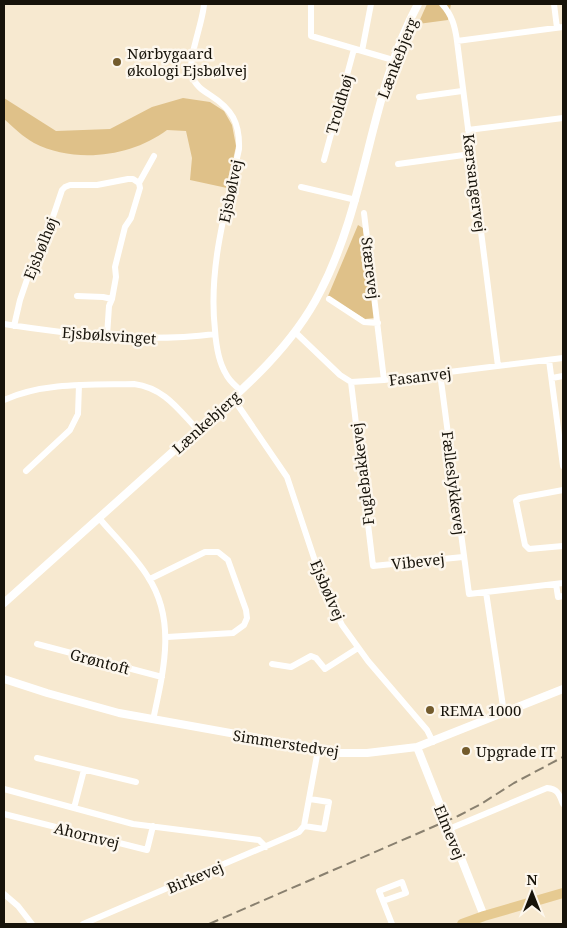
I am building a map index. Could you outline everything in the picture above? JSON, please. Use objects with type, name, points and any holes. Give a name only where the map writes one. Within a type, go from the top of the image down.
[{"type":"main road","points":[[462,924],[563,893]]},
{"type":"street","name":"Ejsbølvej","points":[[204,4],[201,26],[190,69],[192,77],[200,88],[219,101],[230,112],[237,124],[239,137],[239,149],[216,258],[212,293],[215,334],[220,363],[227,376],[242,391]]},
{"type":"street","points":[[311,4],[311,36],[393,60]]},
{"type":"street","points":[[362,51],[371,4]]},
{"type":"street","name":"Lænkebjerg","points":[[4,603],[242,391],[295,332],[320,293],[344,238],[356,200],[380,100],[393,60],[418,4]]},
{"type":"street","name":"Kærsangervej","points":[[442,4],[448,11],[454,24],[457,41],[498,366]]},
{"type":"street","points":[[457,41],[560,27],[554,4]]},
{"type":"street","name":"Troldhøj","points":[[324,160],[354,49]]},
{"type":"street","points":[[419,96],[462,91]]},
{"type":"street","points":[[468,130],[563,118]]},
{"type":"street","points":[[398,164],[471,154]]},
{"type":"street","points":[[107,336],[109,306],[116,277],[115,267],[125,227],[131,218],[140,188],[139,183],[154,156]]},
{"type":"street","name":"Ejsbølhøj","points":[[14,326],[20,300],[33,262],[42,252],[62,190],[70,185],[97,185],[128,179],[139,183]]},
{"type":"street","points":[[301,187],[356,200]]},
{"type":"street","name":"Stærevej","points":[[364,213],[384,380]]},
{"type":"street","points":[[76,296],[112,299]]},
{"type":"street","name":"Stærevej","points":[[329,299],[364,322],[378,323]]},
{"type":"street","name":"Ejsbølsvinget","points":[[4,324],[57,332],[149,339],[215,334]]},
{"type":"street","points":[[295,332],[340,375],[351,382]]},
{"type":"street","name":"Fasanvej","points":[[351,382],[384,380],[563,358]]},
{"type":"street","points":[[549,360],[563,466]]},
{"type":"street","name":"Fælleslykkevej","points":[[440,373],[469,594],[486,592]]},
{"type":"street","points":[[552,378],[563,376]]},
{"type":"street","name":"Fuglebakkevej","points":[[351,382],[373,566]]},
{"type":"street","points":[[4,400],[48,388],[79,385],[134,384],[155,389],[167,398],[198,429]]},
{"type":"street","points":[[26,471],[70,430],[78,414],[79,385]]},
{"type":"street","name":"Ejsbølvej","points":[[234,398],[287,477],[325,591],[342,625],[358,648],[427,730],[433,742]]},
{"type":"street","points":[[563,490],[520,498],[516,501],[525,545],[529,550],[563,546]]},
{"type":"street","points":[[98,518],[150,579],[163,613],[166,638],[162,677],[153,720]]},
{"type":"street","points":[[150,579],[205,552],[218,552],[228,560],[246,610],[247,618],[244,625],[233,634],[166,638]]},
{"type":"street","name":"Vibevej","points":[[373,566],[463,556]]},
{"type":"street","points":[[504,714],[486,592],[560,583],[558,597],[563,596]]},
{"type":"street","name":"Grøntoft","points":[[37,644],[162,677]]},
{"type":"street","points":[[272,664],[291,667],[311,656],[316,658],[325,669],[358,648]]},
{"type":"street","name":"Simmerstedvej","points":[[4,679],[119,713],[341,753],[367,753],[417,748],[563,689]]},
{"type":"street","name":"Elmevej","points":[[417,748],[484,916]]},
{"type":"street","points":[[304,826],[318,750]]},
{"type":"street","points":[[37,758],[136,782]]},
{"type":"street","name":"Ahornvej","points":[[74,808],[84,770]]},
{"type":"street","points":[[448,829],[547,788],[554,788],[558,792],[563,804]]},
{"type":"street","name":"Ahornvej","points":[[4,789],[133,824],[259,840],[266,847]]},
{"type":"street","name":"Birkevej","points":[[83,924],[266,847],[299,832],[304,826],[324,829],[328,802],[310,799]]},
{"type":"street","name":"Ahornvej","points":[[4,814],[147,850],[153,826]]},
{"type":"street","points":[[4,894],[18,906],[32,924]]},
{"type":"street","points":[[383,901],[392,924]]},
{"type":"shaded area","points":[[427,4],[451,4],[448,20],[418,24]]},
{"type":"shaded area","points":[[4,98],[56,131],[110,129],[152,107],[183,98],[210,102],[224,111],[232,125],[236,146],[227,188],[190,180],[192,158],[186,131],[167,130],[153,139],[120,152],[85,155],[67,154],[50,150],[34,143],[15,129],[4,119]]},
{"type":"shaded area","points":[[358,225],[363,228],[375,318],[365,319],[328,296]]},
{"type":"railway","points":[[209,924],[458,816],[563,757]]},
{"type":"place","name":"Nørbygaard økologi Ejsbølvej","points":[[117,62]]},
{"type":"place","name":"REMA 1000","points":[[430,710]]},
{"type":"place","name":"Upgrade IT","points":[[466,751]]}]
